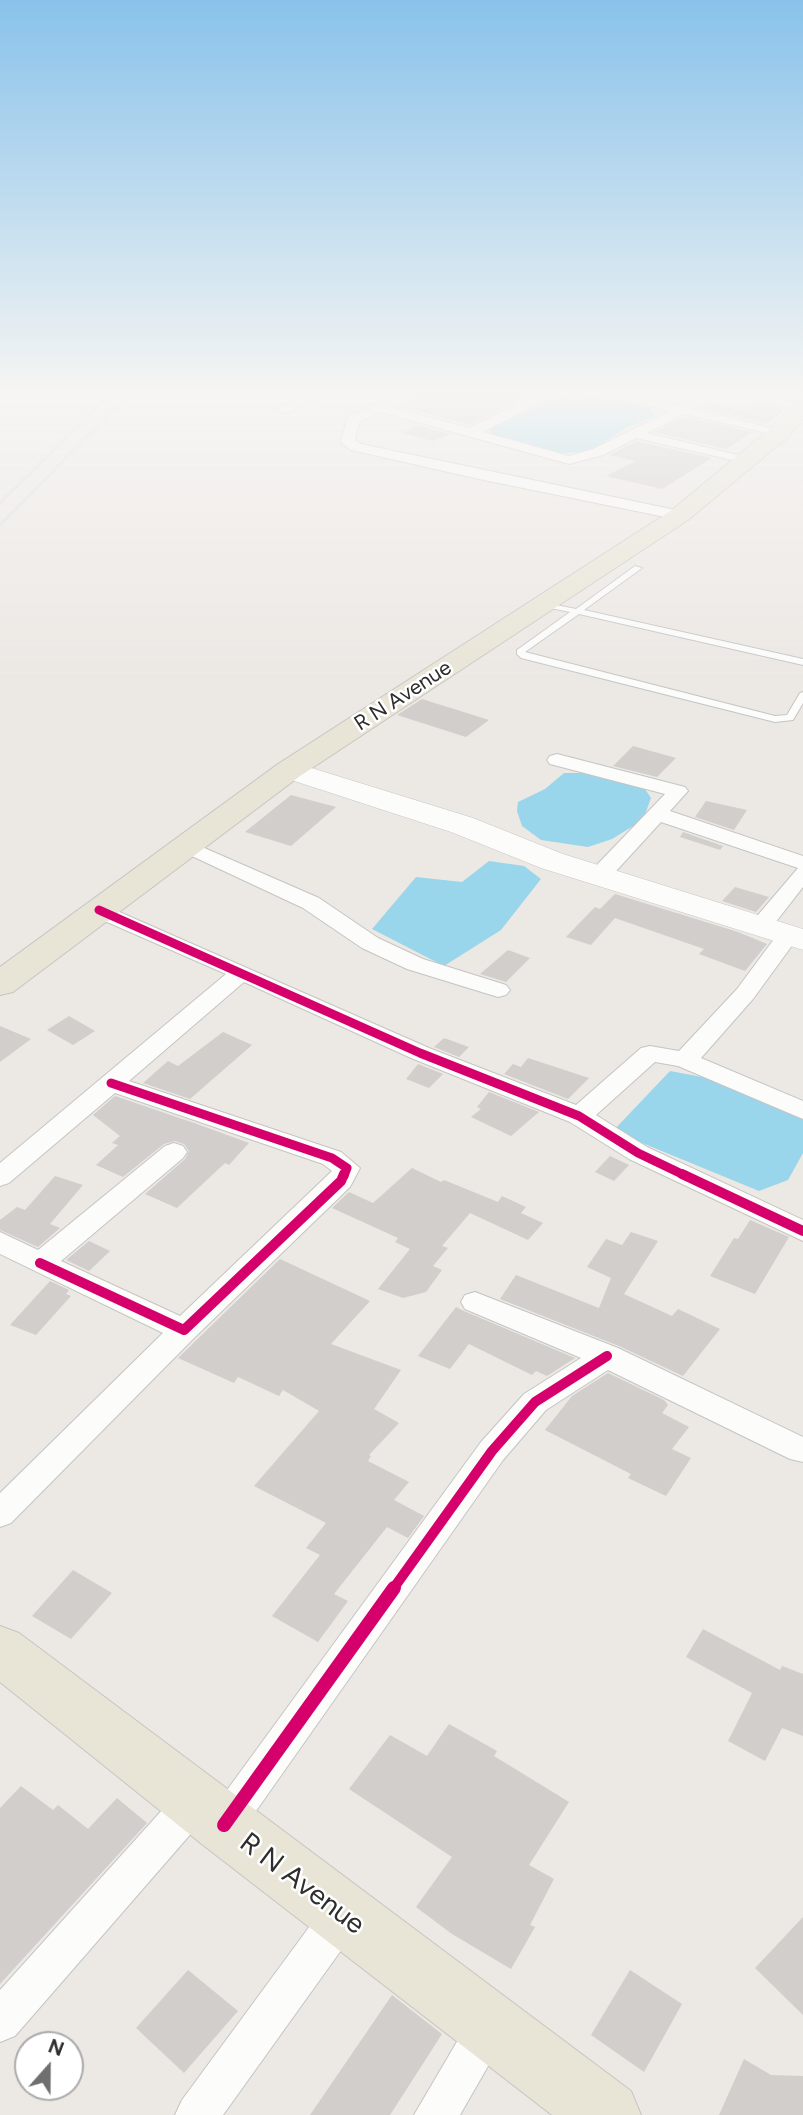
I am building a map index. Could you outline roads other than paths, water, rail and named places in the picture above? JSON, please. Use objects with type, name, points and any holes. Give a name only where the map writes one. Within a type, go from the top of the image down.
[{"type":"main road","name":"R N Avenue","points":[[0,984],[289,770],[680,515],[708,492]]},
{"type":"main road","name":"R N Avenue","points":[[0,1650],[607,2115]]},
{"type":"street","points":[[563,492],[680,515]]},
{"type":"street","points":[[557,760],[678,791],[599,876]]},
{"type":"street","points":[[289,770],[462,825],[552,861],[784,934]]},
{"type":"street","points":[[658,814],[803,863]]},
{"type":"street","points":[[186,846],[311,903],[381,948],[415,964],[498,990]]},
{"type":"street","points":[[685,1060],[745,993],[784,934],[803,873]]},
{"type":"street","points":[[99,910],[420,1053],[579,1116],[638,1153],[803,1231]]},
{"type":"street","points":[[0,1177],[242,972]]},
{"type":"street","points":[[579,1116],[650,1053],[685,1060],[803,1111]]},
{"type":"street","points":[[0,1514],[184,1330],[341,1181],[347,1168],[332,1158],[111,1083]]},
{"type":"street","points":[[40,1263],[174,1152]]},
{"type":"street","points":[[0,1242],[184,1330]]},
{"type":"street","points":[[475,1302],[607,1356],[801,1450]]},
{"type":"street","points":[[0,2021],[210,1813],[492,1451],[535,1402],[607,1356]]},
{"type":"street","points":[[197,2115],[343,1914]]},
{"type":"street","points":[[436,2115],[490,2026]]},
{"type":"lane","points":[[638,568],[520,652],[524,656],[775,719],[790,718],[803,695]]},
{"type":"lane","points":[[544,604],[803,662]]},
{"type":"water","points":[[564,773],[600,773],[641,783],[651,798],[643,820],[612,839],[588,847],[541,840],[522,826],[517,811],[518,802],[545,789]]},
{"type":"water","points":[[489,861],[524,866],[541,879],[501,930],[444,966],[372,929],[416,877],[462,882]]},
{"type":"water","points":[[670,1071],[761,1088],[803,1114],[803,1153],[788,1180],[759,1191],[613,1131]]},
{"type":"railway","points":[[0,503],[11,492]]},
{"type":"railway","points":[[0,525],[33,492]]}]
